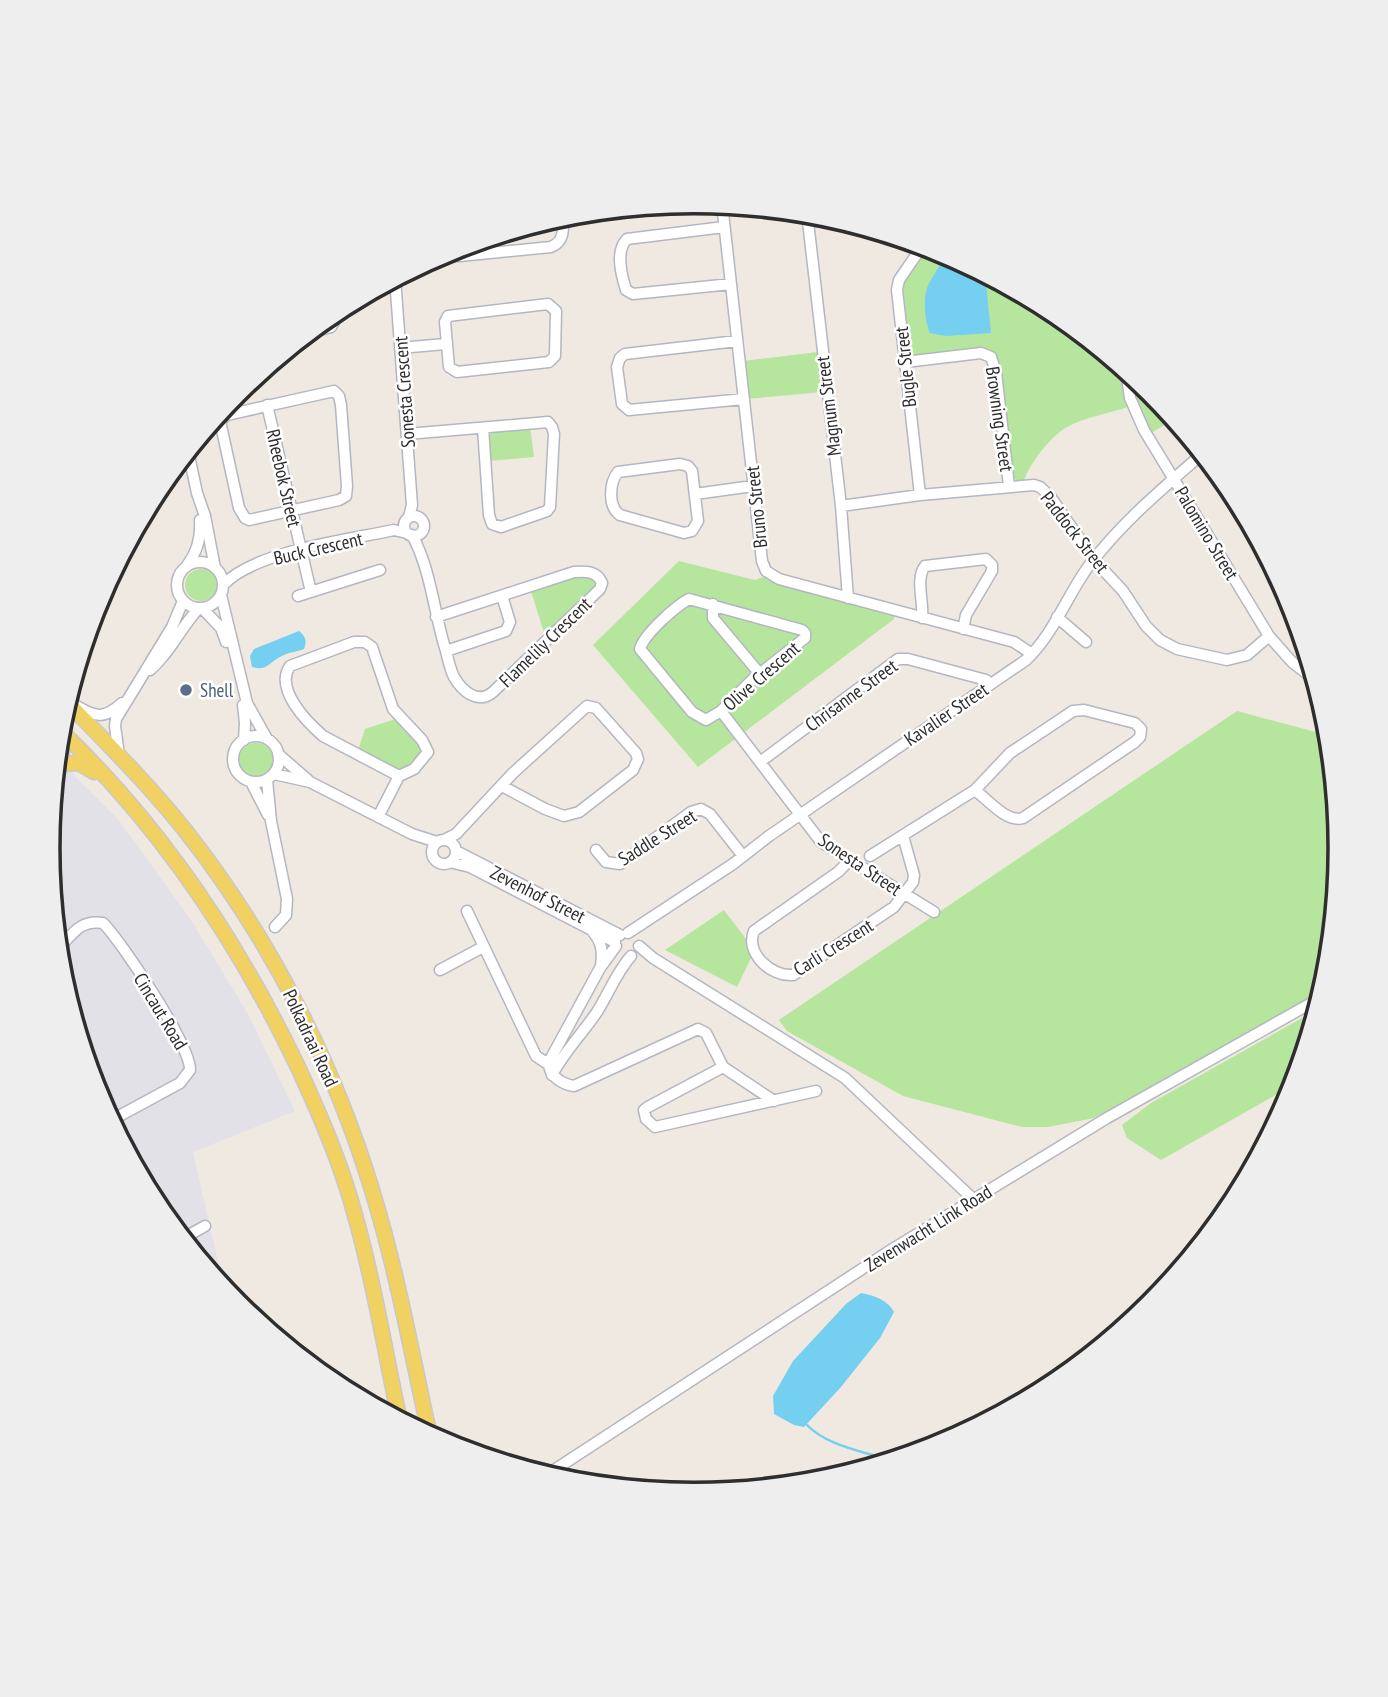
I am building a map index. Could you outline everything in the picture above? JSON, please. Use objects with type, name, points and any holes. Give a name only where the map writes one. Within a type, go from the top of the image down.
[{"type":"main road","name":"Polkadraai Road","points":[[75,710],[169,811],[231,894],[279,972],[320,1055],[360,1152],[384,1228],[427,1424]]},
{"type":"main road","name":"Polkadraai Road","points":[[69,740],[139,814],[184,872],[239,957],[278,1027],[327,1131],[356,1217],[397,1409]]},
{"type":"main road","points":[[65,766],[79,763],[88,767],[119,799],[139,814]]},
{"type":"street","name":"Bruno Street","points":[[723,215],[762,561],[766,571],[774,577],[1014,642],[1032,654]]},
{"type":"street","name":"Magnum Street","points":[[808,224],[841,506],[848,598]]},
{"type":"street","points":[[724,227],[627,239],[620,247],[620,254],[626,290],[633,294],[731,284]]},
{"type":"street","points":[[471,255],[551,247],[561,238],[562,228]]},
{"type":"street","name":"Bugle Street","points":[[917,255],[897,285],[920,495]]},
{"type":"street","name":"Sonesta Crescent","points":[[396,289],[412,526],[436,617]]},
{"type":"street","points":[[548,304],[556,311],[558,319],[555,356],[550,362],[457,372],[447,364],[445,344],[445,322],[451,315],[548,304]]},
{"type":"street","points":[[737,341],[625,354],[620,358],[617,367],[622,404],[629,410],[744,399]]},
{"type":"street","points":[[400,348],[445,344]]},
{"type":"street","name":"Browning Street","points":[[905,362],[981,353],[991,357],[996,372],[1009,486]]},
{"type":"street","name":"Palomino Street","points":[[1128,386],[1138,419],[1269,636],[1303,670]]},
{"type":"street","points":[[221,426],[239,508],[249,520],[339,500],[346,496],[340,400],[334,391],[232,414]]},
{"type":"street","name":"Rheebok Street","points":[[267,405],[311,592]]},
{"type":"street","points":[[407,434],[544,422],[550,424],[554,434],[550,507],[547,511],[501,527],[492,524],[489,515],[483,428]]},
{"type":"street","name":"Kavalier Street","points":[[628,944],[642,926],[1032,654],[1094,560],[1149,499],[1195,460]]},
{"type":"street","points":[[191,463],[201,532],[196,552],[179,576],[178,592],[183,601],[201,608],[217,623],[223,633],[244,713],[244,740]]},
{"type":"street","points":[[686,464],[692,471],[695,494],[697,523],[695,529],[687,533],[620,515],[614,512],[612,505],[614,478],[624,470],[686,464]]},
{"type":"street","name":"Paddock Street","points":[[841,506],[920,495],[1034,485],[1045,490],[1094,560],[1123,591],[1153,635],[1177,649],[1221,659],[1247,655],[1269,636]]},
{"type":"street","points":[[695,494],[754,486]]},
{"type":"street","points":[[197,493],[205,516],[247,703],[278,754],[278,767],[270,777],[251,782]]},
{"type":"street","name":"Buck Crescent","points":[[243,570],[266,559],[412,526]]},
{"type":"street","points":[[922,618],[920,576],[925,566],[986,559],[992,565],[992,571],[966,615],[963,629]]},
{"type":"street","points":[[185,568],[197,563],[209,564],[217,570],[243,570]]},
{"type":"street","points":[[145,674],[159,662],[186,623],[201,608],[216,602],[222,590],[243,570]]},
{"type":"street","points":[[298,596],[380,570]]},
{"type":"street","name":"Flamelily Crescent","points":[[575,572],[594,573],[602,583],[600,589],[489,696],[478,699],[459,683],[452,673],[436,617],[502,596],[575,572]]},
{"type":"street","name":"Flamelily Crescent","points":[[446,651],[509,629],[510,622],[502,596]]},
{"type":"street","name":"Olive Crescent","points":[[689,599],[713,604],[805,633],[804,638],[721,711],[706,720],[699,718],[640,649],[642,642],[689,599]]},
{"type":"street","points":[[119,755],[114,726],[172,627],[183,601]]},
{"type":"street","points":[[713,604],[713,618],[760,674]]},
{"type":"street","points":[[1057,617],[1086,642]]},
{"type":"street","points":[[378,817],[399,776],[415,769],[426,756],[427,749],[393,709],[372,647],[365,642],[354,642],[290,666],[285,677],[291,698],[313,727],[323,736],[399,776]]},
{"type":"street","name":"Chrisanne Street","points":[[760,762],[898,659],[947,669],[986,680],[990,684]]},
{"type":"street","points":[[76,706],[89,713],[103,715],[113,712],[128,698]]},
{"type":"street","points":[[431,853],[449,843],[502,786],[587,706],[596,708],[636,753],[638,759],[634,771],[573,815],[556,815],[502,786]]},
{"type":"street","points":[[870,856],[975,790],[1010,753],[1073,711],[1084,710],[1135,723],[1141,729],[1140,737],[1135,742],[1020,819],[1010,817],[975,790]]},
{"type":"street","name":"Sonesta Street","points":[[721,711],[821,842],[934,912]]},
{"type":"street","points":[[267,739],[255,736],[244,740],[235,749],[233,765],[240,776],[251,782],[271,821]]},
{"type":"street","name":"Zevenhof Street","points":[[278,754],[310,782],[412,834],[449,843],[628,944]]},
{"type":"street","points":[[270,777],[271,821],[287,900],[286,915],[275,927]]},
{"type":"street","name":"Zevenhof Street","points":[[270,777],[310,782]]},
{"type":"street","name":"Saddle Street","points":[[596,850],[606,862],[620,864],[698,809],[710,814],[743,856]]},
{"type":"street","name":"Zevenhof Street","points":[[412,834],[437,862],[470,867],[592,930],[628,944]]},
{"type":"street","points":[[903,836],[914,875],[904,894]]},
{"type":"street","points":[[449,843],[450,862]]},
{"type":"street","name":"Carli Crescent","points":[[849,861],[838,873],[754,931],[752,940],[762,964],[783,975],[796,973],[894,907],[904,894]]},
{"type":"street","points":[[467,911],[536,1056],[565,1085],[575,1086],[698,1029],[706,1033],[723,1067],[774,1101]]},
{"type":"street","name":"Cincaut Road","points":[[67,941],[85,923],[103,923],[154,996],[189,1058],[190,1070],[180,1083],[119,1116]]},
{"type":"street","points":[[550,1070],[600,968],[603,952],[601,943],[592,930]]},
{"type":"street","points":[[628,944],[845,1078],[973,1199]]},
{"type":"street","points":[[600,968],[628,944]]},
{"type":"street","points":[[550,1070],[598,1010],[619,969],[628,944]]},
{"type":"street","points":[[440,970],[483,947]]},
{"type":"street","name":"Zevenwacht Link Road","points":[[557,1468],[973,1199],[1107,1118],[1309,1004]]},
{"type":"street","points":[[723,1067],[648,1107],[644,1110],[646,1119],[655,1127],[816,1091]]},
{"type":"street","points":[[190,1234],[205,1226]]},
{"type":"shaded area","points":[[65,766],[118,819],[193,923],[248,1014],[295,1111],[193,1152],[220,1270],[166,1201],[125,1129],[93,1052],[81,1013],[65,931],[61,890],[61,807]]},
{"type":"green space","points":[[920,256],[975,279],[1011,299],[1047,321],[1112,371],[1123,381],[1128,407],[1083,420],[1063,429],[1042,450],[1024,481],[1016,480],[1012,476],[997,358],[916,357],[908,351],[901,293],[904,279]]},
{"type":"green space","points":[[818,352],[823,392],[747,399],[743,361]]},
{"type":"green space","points":[[1133,391],[1166,424],[1151,433]]},
{"type":"green space","points":[[530,426],[534,457],[489,461],[488,437],[492,431]]},
{"type":"green space","points":[[679,561],[755,580],[766,576],[895,614],[894,619],[698,767],[593,645]]},
{"type":"green space","points":[[201,569],[212,574],[217,585],[212,596],[201,601],[190,596],[185,585],[190,574]]},
{"type":"green space","points":[[579,576],[591,578],[595,588],[545,636],[531,591]]},
{"type":"green space","points":[[1237,711],[1317,733],[1327,807],[1327,890],[1323,931],[1311,997],[1094,1118],[1048,1127],[1022,1127],[903,1096],[787,1031],[779,1020]]},
{"type":"green space","points":[[395,719],[423,749],[421,758],[401,772],[358,750],[365,729]]},
{"type":"green space","points":[[256,743],[268,748],[273,760],[268,772],[256,777],[244,772],[239,760],[244,748]]},
{"type":"green space","points":[[724,910],[746,939],[752,956],[737,987],[665,950]]},
{"type":"green space","points":[[1306,1016],[1279,1093],[1161,1160],[1127,1138],[1122,1125],[1151,1103]]},
{"type":"water","points":[[940,263],[986,285],[991,333],[946,336],[930,333],[925,311],[929,284]]},
{"type":"water","points":[[299,631],[305,639],[304,649],[284,655],[265,667],[252,667],[250,656],[254,649]]},
{"type":"water","points":[[861,1293],[884,1301],[894,1312],[880,1338],[841,1387],[804,1427],[794,1425],[774,1414],[773,1396],[793,1361],[846,1304]]},
{"type":"waterway","points":[[807,1425],[835,1443],[875,1456]]},
{"type":"place","name":"Shell","points":[[186,690]]}]
